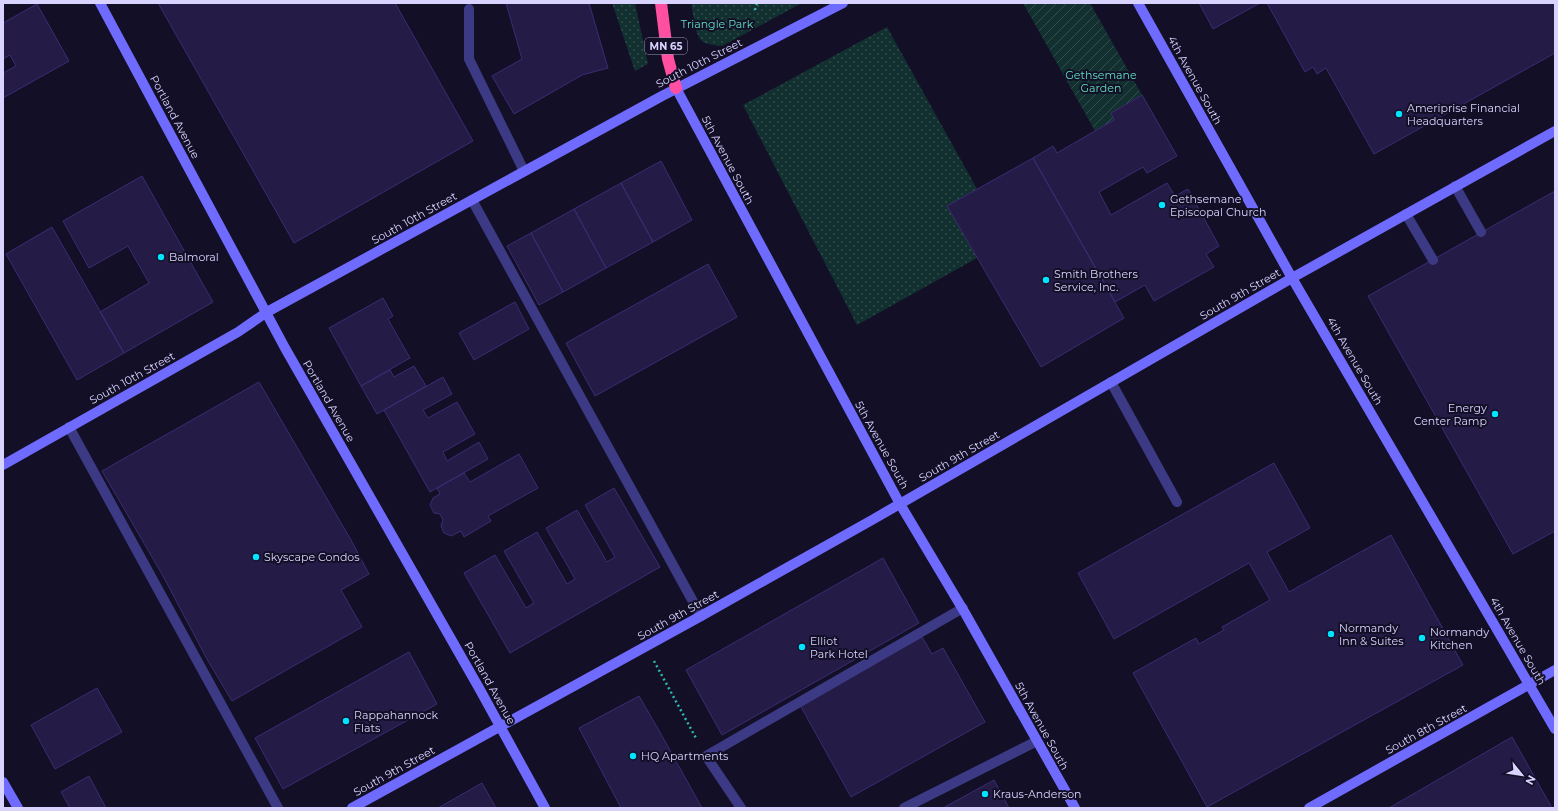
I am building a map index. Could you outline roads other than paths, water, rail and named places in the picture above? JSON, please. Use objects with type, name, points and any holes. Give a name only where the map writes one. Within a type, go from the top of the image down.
[{"type":"highway","name":"MN 65","points":[[660,3],[668,59],[676,88]]},
{"type":"street","name":"Portland Avenue","points":[[100,3],[285,348],[545,808]]},
{"type":"street","name":"South 10th Street","points":[[3,465],[238,332],[267,312],[676,88],[843,3]]},
{"type":"street","name":"4th Avenue South","points":[[1138,3],[1292,278],[1555,729]]},
{"type":"street","name":"5th Avenue South","points":[[676,88],[900,504],[963,608],[1075,808]]},
{"type":"street","name":"South 9th Street","points":[[358,806],[900,504],[1292,278],[1555,130]]},
{"type":"street","name":"South 8th Street","points":[[1309,808],[1555,670]]},
{"type":"street","points":[[3,782],[18,808]]},
{"type":"lane","points":[[469,9],[469,59],[524,171]]},
{"type":"lane","points":[[1455,186],[1481,232]]},
{"type":"lane","points":[[472,200],[701,616]]},
{"type":"lane","points":[[1406,214],[1433,260]]},
{"type":"lane","points":[[1111,382],[1177,502]]},
{"type":"lane","points":[[69,427],[278,808]]},
{"type":"lane","points":[[741,808],[706,756],[963,608]]},
{"type":"lane","points":[[904,808],[1038,741]]},
{"type":"place","name":"Ameriprise Financial Headquarters","points":[[1399,114]]},
{"type":"place","name":"Gethsemane Episcopal Church","points":[[1162,205]]},
{"type":"place","name":"Balmoral","points":[[161,257]]},
{"type":"place","name":"Smith Brothers Service, Inc.","points":[[1046,280]]},
{"type":"place","name":"Energy Center Ramp","points":[[1495,414]]},
{"type":"place","name":"Skyscape Condos","points":[[256,557]]},
{"type":"place","name":"Normandy Inn & Suites","points":[[1331,634]]},
{"type":"place","name":"Normandy Kitchen","points":[[1422,638]]},
{"type":"place","name":"Elliot Park Hotel","points":[[802,647]]},
{"type":"place","name":"Rappahannock Flats","points":[[346,721]]},
{"type":"place","name":"HQ Apartments","points":[[633,756]]},
{"type":"place","name":"Kraus-Anderson","points":[[985,794]]},
{"type":"park label","name":"Triangle Park","points":[[717,24]]},
{"type":"park label","name":"Gethsemane Garden","points":[[1101,81]]}]
